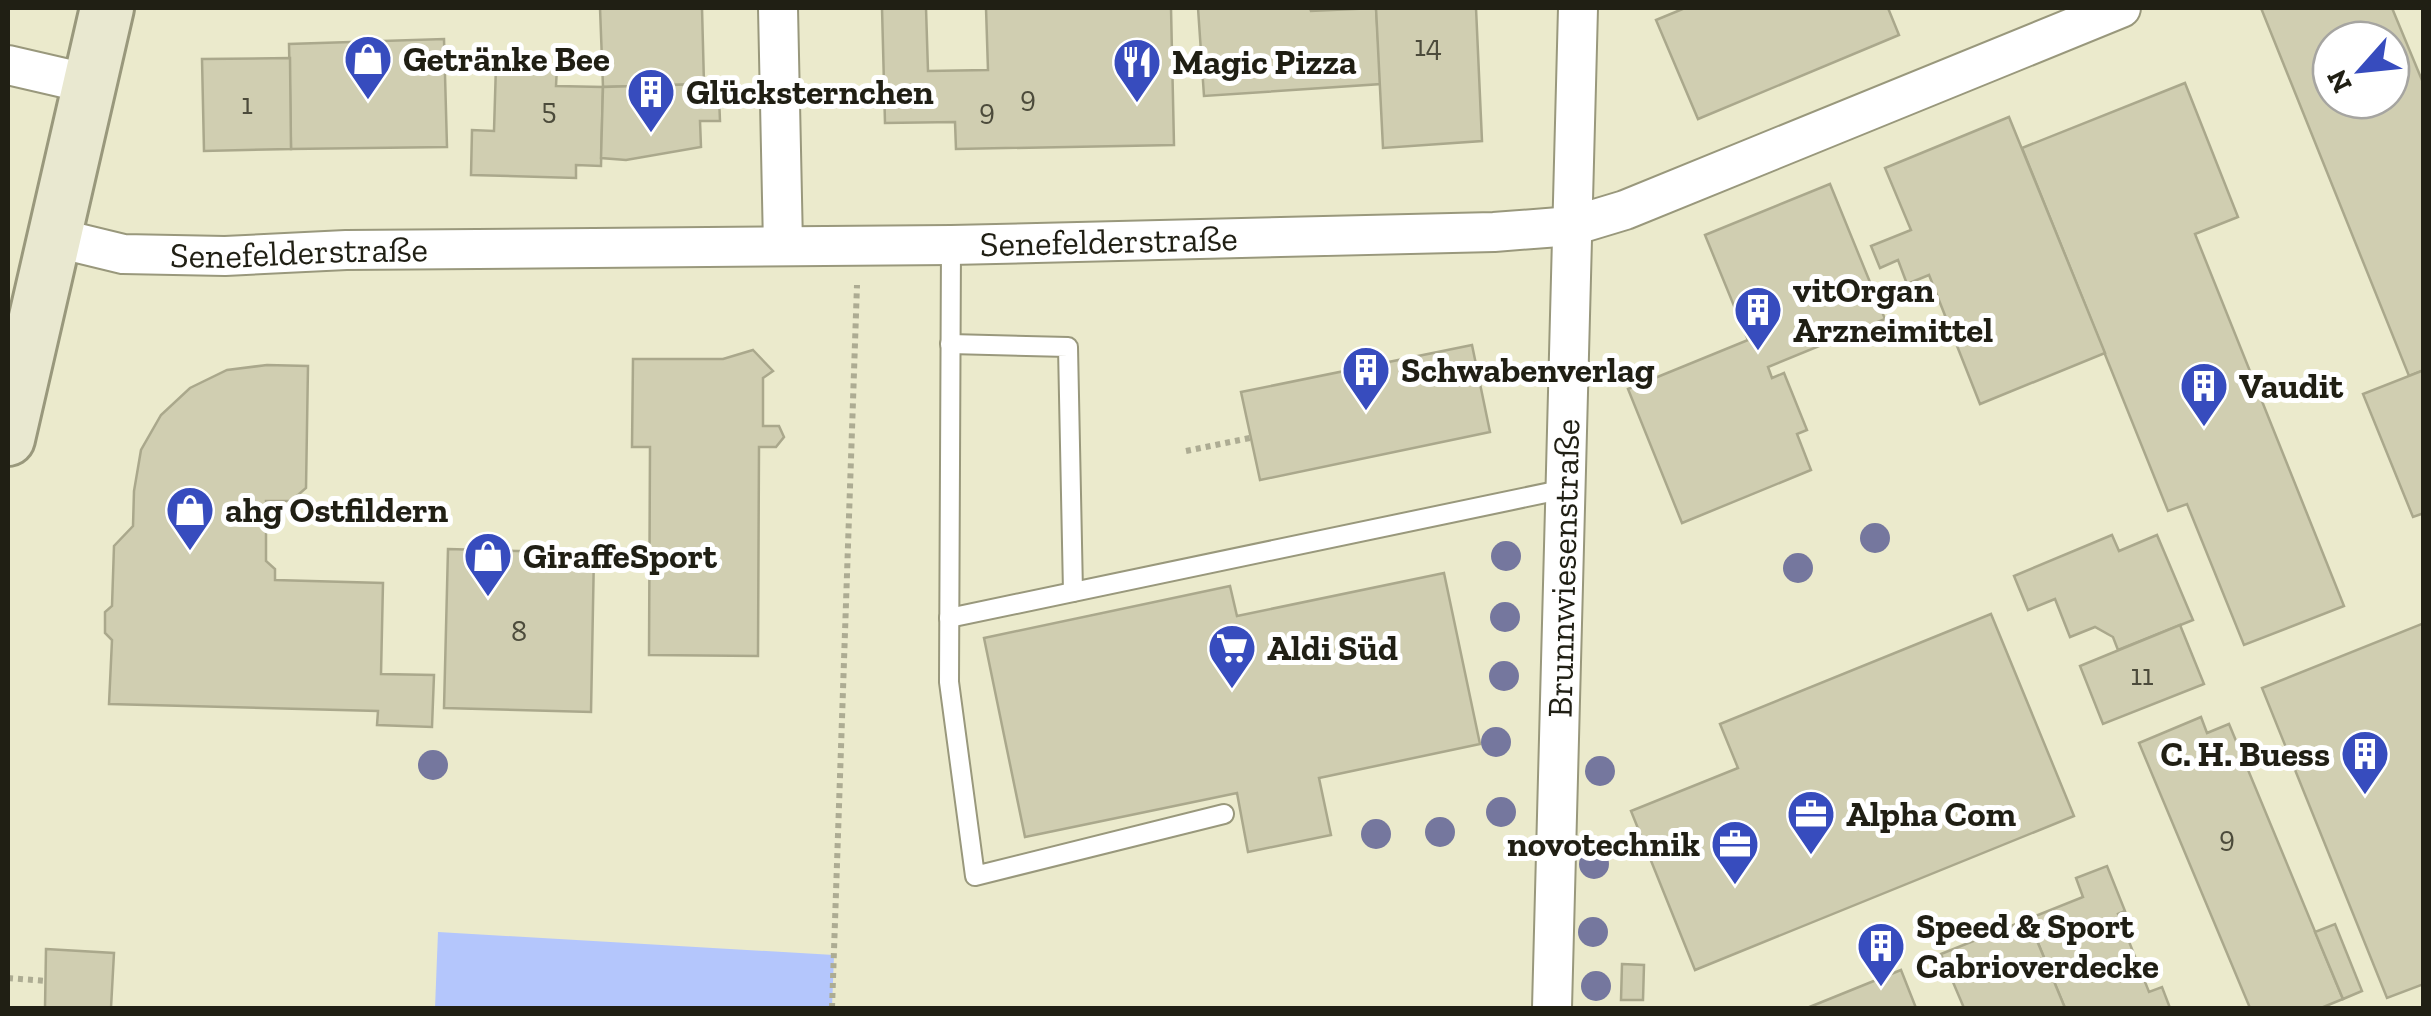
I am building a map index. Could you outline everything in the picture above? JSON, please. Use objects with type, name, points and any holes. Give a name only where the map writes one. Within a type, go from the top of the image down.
[{"type":"main road","points":[[10,417],[107,8]]},
{"type":"street","points":[[778,8],[783,244]]},
{"type":"street","name":"Brunnwiesenstraße","points":[[1552,1008],[1578,8]]},
{"type":"street","name":"Senefelderstraße","points":[[53,238],[123,254],[225,256],[346,250],[951,245],[1494,232],[1572,226],[1660,196],[2121,8]]},
{"type":"street","points":[[8,64],[90,84]]},
{"type":"lane","points":[[951,245],[949,682],[976,876],[1224,814]]},
{"type":"lane","points":[[950,344],[1068,347],[1073,592]]},
{"type":"lane","points":[[949,618],[1564,488]]},
{"type":"path","points":[[832,1008],[859,245]]},
{"type":"path","points":[[1186,450],[1250,438]]},
{"type":"path","points":[[8,978],[46,981]]},
{"type":"shaded area","points":[[438,932],[834,955],[832,1008],[435,1008]]},
{"type":"building","points":[[600,8],[702,8],[704,84],[603,87]]},
{"type":"building","points":[[882,8],[926,8],[928,71],[988,70],[986,8],[1171,8],[1174,145],[956,149],[955,122],[885,123]]},
{"type":"building","points":[[1198,8],[1376,8],[1381,84],[1204,96]]},
{"type":"building","points":[[1376,8],[1476,8],[1482,141],[1383,148]]},
{"type":"building","points":[[1685,8],[1888,8],[1899,35],[1698,119],[1656,20]]},
{"type":"building","points":[[2261,8],[2392,8],[2397,20],[2311,20],[2311,120],[2411,120],[2411,54],[2424,85],[2424,370],[2409,376]]},
{"type":"building","name":"Getränke Bee","points":[[444,39],[447,147],[291,149],[289,44]]},
{"type":"building","points":[[290,58],[291,149],[204,151],[202,59]]},
{"type":"building","points":[[496,65],[557,67],[556,86],[603,87],[601,166],[576,165],[576,178],[471,175],[472,130],[494,131]]},
{"type":"building","name":"Vaudit","points":[[2185,83],[2238,217],[2195,234],[2344,606],[2244,645],[2187,504],[2168,511],[2022,148]]},
{"type":"building","name":"Glücksternchen","points":[[704,84],[702,97],[719,96],[720,121],[700,121],[701,147],[626,160],[601,158],[603,87]]},
{"type":"building","points":[[2009,117],[2105,353],[1980,404],[1929,275],[1907,284],[1898,260],[1880,268],[1871,246],[1911,230],[1885,168]]},
{"type":"building","name":"vitOrgan Arzneimittel","points":[[1830,184],[1885,319],[1768,367],[1772,378],[1784,373],[1807,430],[1797,434],[1811,470],[1682,523],[1628,389],[1748,340],[1705,235]]},
{"type":"building","name":"Schwabenverlag","points":[[1472,345],[1490,432],[1260,480],[1241,392]]},
{"type":"building","points":[[753,350],[773,371],[763,378],[763,426],[779,426],[784,437],[776,447],[759,447],[758,656],[649,655],[650,447],[632,447],[633,359],[723,359]]},
{"type":"building","name":"ahg Ostfildern","points":[[267,365],[308,366],[306,488],[291,501],[266,501],[266,561],[275,569],[275,580],[383,583],[381,674],[434,675],[432,727],[377,725],[378,711],[109,704],[112,640],[105,633],[105,612],[112,606],[114,546],[133,526],[141,450],[161,415],[190,388],[227,370]]},
{"type":"building","points":[[2424,370],[2424,513],[2413,517],[2363,394]]},
{"type":"building","points":[[2112,535],[2119,551],[2157,535],[2193,620],[2118,650],[2113,637],[2095,627],[2070,637],[2055,599],[2028,610],[2014,576]]},
{"type":"building","points":[[448,549],[594,553],[591,712],[444,708]]},
{"type":"building","name":"Aldi Süd","points":[[1444,573],[1480,744],[1319,778],[1331,835],[1248,852],[1237,793],[1025,837],[984,638],[1230,586],[1237,616]]},
{"type":"building","points":[[1991,614],[2074,816],[1695,970],[1631,811],[1738,768],[1720,724]]},
{"type":"building","name":"C. H. Buess","points":[[2424,623],[2424,984],[2387,998],[2262,688]]},
{"type":"building","points":[[2180,625],[2204,684],[2103,724],[2080,666]]},
{"type":"building","points":[[2201,717],[2207,733],[2229,724],[2343,999],[2321,1008],[2250,1008],[2139,743]]},
{"type":"building","points":[[2107,866],[2125,911],[2118,914],[2149,992],[2162,987],[2170,1008],[2065,1008],[2028,919],[2083,897],[2076,878]]},
{"type":"building","points":[[2028,919],[2065,1008],[1964,1008],[1941,954]]},
{"type":"building","points":[[2335,924],[2362,991],[2343,999],[2315,932]]},
{"type":"building","points":[[46,949],[114,953],[111,1008],[45,1008]]},
{"type":"building","points":[[1622,964],[1644,965],[1643,1000],[1621,1000]]},
{"type":"building","name":"Speed & Sport Cabrioverdecke","points":[[1901,970],[1916,1008],[1807,1008]]},
{"type":"place","name":"Getränke Bee","points":[[368,102]]},
{"type":"place","name":"Magic Pizza","points":[[1137,104]]},
{"type":"place","name":"Glücksternchen","points":[[651,134]]},
{"type":"place","name":"vitOrgan Arzneimittel","points":[[1758,352]]},
{"type":"place","name":"Schwabenverlag","points":[[1366,412]]},
{"type":"place","name":"Vaudit","points":[[2204,428]]},
{"type":"place","name":"ahg Ostfildern","points":[[190,552]]},
{"type":"place","name":"GiraffeSport","points":[[488,598]]},
{"type":"place","name":"Aldi Süd","points":[[1232,690]]},
{"type":"place","name":"C. H. Buess","points":[[2365,796]]},
{"type":"place","name":"Alpha Com","points":[[1811,856]]},
{"type":"place","name":"novotechnik","points":[[1735,886]]},
{"type":"place","name":"Speed & Sport Cabrioverdecke","points":[[1881,988]]}]
